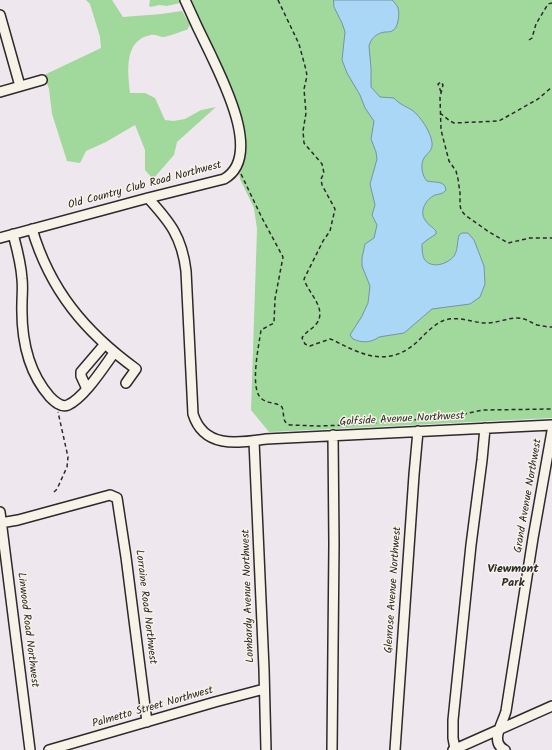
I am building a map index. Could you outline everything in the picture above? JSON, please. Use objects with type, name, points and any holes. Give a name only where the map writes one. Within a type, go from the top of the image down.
[{"type":"street","name":"Old Country Club Road Northwest","points":[[0,238],[224,179],[234,172],[238,161],[240,140],[232,104],[185,0]]},
{"type":"street","points":[[0,15],[20,86]]},
{"type":"street","points":[[0,92],[42,80]]},
{"type":"street","name":"Golfside Avenue Northwest","points":[[148,198],[166,216],[173,228],[184,258],[186,271],[193,414],[200,428],[212,438],[235,442],[333,435],[552,425]]},
{"type":"street","points":[[32,229],[44,261],[62,296],[80,320],[114,353],[136,369],[126,383]]},
{"type":"street","points":[[13,234],[20,261],[22,280],[22,326],[27,352],[36,378],[44,390],[55,402],[62,406],[67,406],[87,389],[114,353]]},
{"type":"street","points":[[87,389],[81,376],[81,372],[105,344]]},
{"type":"street","points":[[485,428],[453,720],[454,749],[552,706]]},
{"type":"street","name":"Glenrose Avenue Northwest","points":[[395,750],[418,431]]},
{"type":"street","name":"Grand Avenue Northwest","points":[[500,730],[506,711],[533,538],[552,431]]},
{"type":"street","points":[[332,750],[334,544],[333,435]]},
{"type":"street","name":"Lombardy Avenue Northwest","points":[[254,441],[266,750]]},
{"type":"street","name":"Lorraine Road Northwest","points":[[1,523],[18,520],[110,495],[114,496],[119,501],[147,722]]},
{"type":"street","name":"Linwood Road Northwest","points":[[0,512],[30,750]]},
{"type":"street","name":"Palmetto Street Northwest","points":[[49,750],[264,690]]},
{"type":"street","points":[[500,730],[497,740],[499,745],[505,750]]},
{"type":"path","points":[[278,0],[299,44],[306,70],[307,76],[304,89],[306,113],[303,131],[304,143],[322,164],[324,173],[321,179],[322,185],[334,209],[330,232],[323,241],[304,279],[317,304],[320,317],[318,322],[303,336],[302,340],[305,344],[314,346],[330,339],[359,353],[372,356],[384,356],[403,352],[415,344],[430,329],[446,320],[460,318],[483,323],[492,323],[516,318],[524,319],[542,326],[552,327]]},
{"type":"path","points":[[529,40],[532,38],[536,24],[547,6],[552,4]]},
{"type":"path","points":[[440,113],[454,123],[496,122],[535,102],[544,96],[552,87]]},
{"type":"path","points":[[440,92],[442,137],[449,161],[456,171],[461,210],[465,215],[489,232],[508,243],[530,238],[552,238]]},
{"type":"path","points":[[241,170],[245,184],[283,257],[274,299],[274,323],[261,330],[256,380],[259,396],[265,401],[278,404],[282,407],[284,421],[286,423],[295,425],[320,426],[432,419],[492,409],[552,409]]},
{"type":"path","points":[[54,492],[57,489],[68,462],[67,450],[55,402]]},
{"type":"green space","points":[[86,0],[112,0],[123,17],[182,11],[190,25],[187,30],[168,36],[163,37],[152,35],[142,38],[136,43],[129,58],[128,76],[130,93],[145,93],[155,98],[165,120],[173,121],[185,119],[201,110],[216,107],[177,142],[174,155],[153,179],[145,170],[145,150],[135,125],[106,142],[86,151],[80,163],[67,161],[52,114],[49,89],[44,75],[101,48],[100,37],[90,4]]},
{"type":"green space","points":[[150,0],[180,0],[180,3],[151,7],[149,6]]},
{"type":"green space","points":[[191,0],[552,0],[552,418],[269,432],[251,410],[257,229],[254,208],[240,179],[239,171],[242,158],[230,88]]},
{"type":"water","points":[[334,0],[392,0],[397,6],[399,17],[394,30],[377,35],[373,38],[369,46],[371,87],[380,97],[394,98],[412,110],[425,124],[431,138],[432,147],[424,158],[422,167],[423,173],[427,181],[442,183],[446,190],[429,199],[424,206],[423,217],[436,231],[436,234],[422,244],[423,257],[428,263],[436,265],[448,261],[455,254],[459,235],[462,233],[468,233],[474,240],[484,266],[485,284],[480,297],[470,304],[432,309],[404,333],[379,337],[366,342],[353,339],[350,335],[368,303],[370,286],[362,266],[362,258],[365,244],[374,238],[377,225],[372,215],[375,205],[370,184],[377,159],[371,139],[374,121],[365,108],[342,60],[345,32],[334,7]]},
{"type":"district","name":"Viewmont Park","points":[[513,577]]}]
